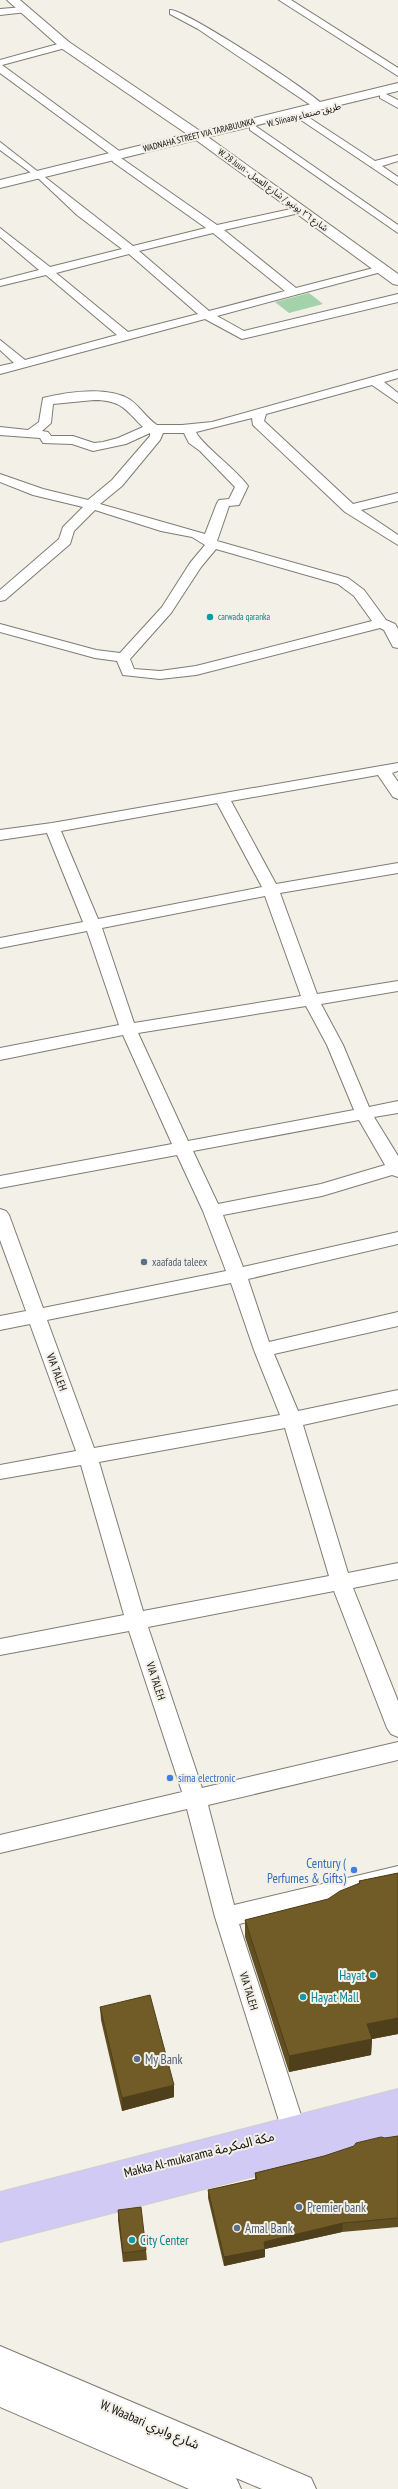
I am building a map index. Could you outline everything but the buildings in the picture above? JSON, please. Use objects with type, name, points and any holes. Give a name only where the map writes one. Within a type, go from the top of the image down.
[{"type":"highway","name":"Makka Al-mukarama مكة المكرمة","points":[[0,2228],[297,2140],[398,2102]]},
{"type":"highway","name":"Makka Al-mukarama مكة المكرمة","points":[[0,2206],[297,2140],[398,2125]]},
{"type":"main road","name":"W. 28 Juun - شارع ٢٦ يونيو / شارع العمل","points":[[13,0],[65,45],[201,138],[398,282]]},
{"type":"main road","name":"WADNAHA STREET VIA TARABUUNKA","points":[[201,138],[319,106],[398,87]]},
{"type":"main road","name":"W. Siinaay طريق صنعاء","points":[[0,189],[117,158],[201,138],[254,128],[398,93]]},
{"type":"main road","points":[[0,184],[41,177]]},
{"type":"main road","name":"W. Waabari شارع وابري","points":[[0,2361],[300,2489]]},
{"type":"main road","points":[[0,2391],[144,2452],[224,2489]]},
{"type":"street","points":[[284,0],[398,73]]},
{"type":"street","points":[[0,12],[24,10]]},
{"type":"street","points":[[173,12],[202,27],[319,106]]},
{"type":"street","points":[[0,63],[65,45]]},
{"type":"street","points":[[0,68],[117,158],[214,228],[294,292]]},
{"type":"street","points":[[384,96],[398,105]]},
{"type":"street","points":[[302,116],[398,182]]},
{"type":"street","points":[[254,128],[398,230]]},
{"type":"street","points":[[0,146],[41,177],[81,213],[132,251],[208,316],[242,335],[252,334],[398,298]]},
{"type":"street","points":[[372,165],[398,158]]},
{"type":"street","points":[[0,284],[132,251],[214,228],[300,210]]},
{"type":"street","points":[[0,231],[126,337]]},
{"type":"street","points":[[0,370],[381,269]]},
{"type":"street","points":[[0,344],[22,364]]},
{"type":"street","points":[[0,431],[29,435],[44,435],[47,440],[73,440],[98,446],[122,441],[154,428],[189,428],[210,426],[398,374]]},
{"type":"street","points":[[375,380],[398,399]]},
{"type":"street","points":[[0,597],[56,551],[65,541],[68,530],[88,512],[90,505],[127,471],[156,437],[154,428],[134,407],[119,398],[97,397],[47,402],[45,423],[29,435]]},
{"type":"street","points":[[261,412],[257,422],[350,509],[398,541]]},
{"type":"street","points":[[124,658],[157,623],[174,601],[190,570],[213,545],[210,543],[212,531],[224,504],[234,502],[242,486],[205,448],[193,440],[189,428]]},
{"type":"street","points":[[0,478],[38,492],[118,512],[166,528],[196,534],[210,543],[343,581],[359,593],[381,623],[390,627],[398,644]]},
{"type":"street","points":[[350,509],[398,497]]},
{"type":"street","points":[[124,658],[128,672],[142,676],[176,672],[214,665],[381,623]]},
{"type":"street","points":[[0,628],[95,654],[124,658]]},
{"type":"street","points":[[0,835],[52,828],[398,767]]},
{"type":"street","points":[[382,769],[398,794]]},
{"type":"street","points":[[212,1211],[322,1190],[397,1169],[364,1114],[335,1045],[311,1000],[271,890],[222,798]]},
{"type":"street","points":[[52,828],[93,926],[128,1029],[212,1211],[237,1275],[263,1350],[292,1420],[341,1583],[398,1728]]},
{"type":"street","points":[[0,943],[271,890],[398,868]]},
{"type":"street","points":[[0,1054],[128,1029],[398,986]]},
{"type":"street","points":[[0,1182],[398,1107]]},
{"type":"street","name":"VIA TALEH","points":[[0,1215],[87,1454],[136,1621],[195,1798],[226,1918],[297,2140]]},
{"type":"street","points":[[0,1323],[237,1275],[398,1238]]},
{"type":"street","points":[[263,1350],[398,1319]]},
{"type":"street","points":[[0,1472],[87,1454],[292,1420],[398,1397]]},
{"type":"street","points":[[0,1647],[398,1571]]},
{"type":"street","points":[[0,1844],[398,1751]]},
{"type":"street","points":[[226,1918],[398,1876]]},
{"type":"green space","points":[[309,293],[323,304],[289,313],[275,302]]},
{"type":"place","name":"carwada qaranka","points":[[210,617]]},
{"type":"place","name":"xaafada taleex","points":[[144,1262]]},
{"type":"place","name":"sima electronic","points":[[170,1778]]},
{"type":"place","name":"Century ( Perfumes & Gifts)","points":[[354,1870]]},
{"type":"place","name":"Hayat","points":[[373,1975]]},
{"type":"place","name":"Hayat Mall","points":[[303,1997]]},
{"type":"place","name":"My Bank","points":[[137,2059]]},
{"type":"place","name":"Premier bank","points":[[299,2207]]},
{"type":"place","name":"Amal Bank","points":[[237,2228]]},
{"type":"place","name":"City Center","points":[[132,2240]]}]
